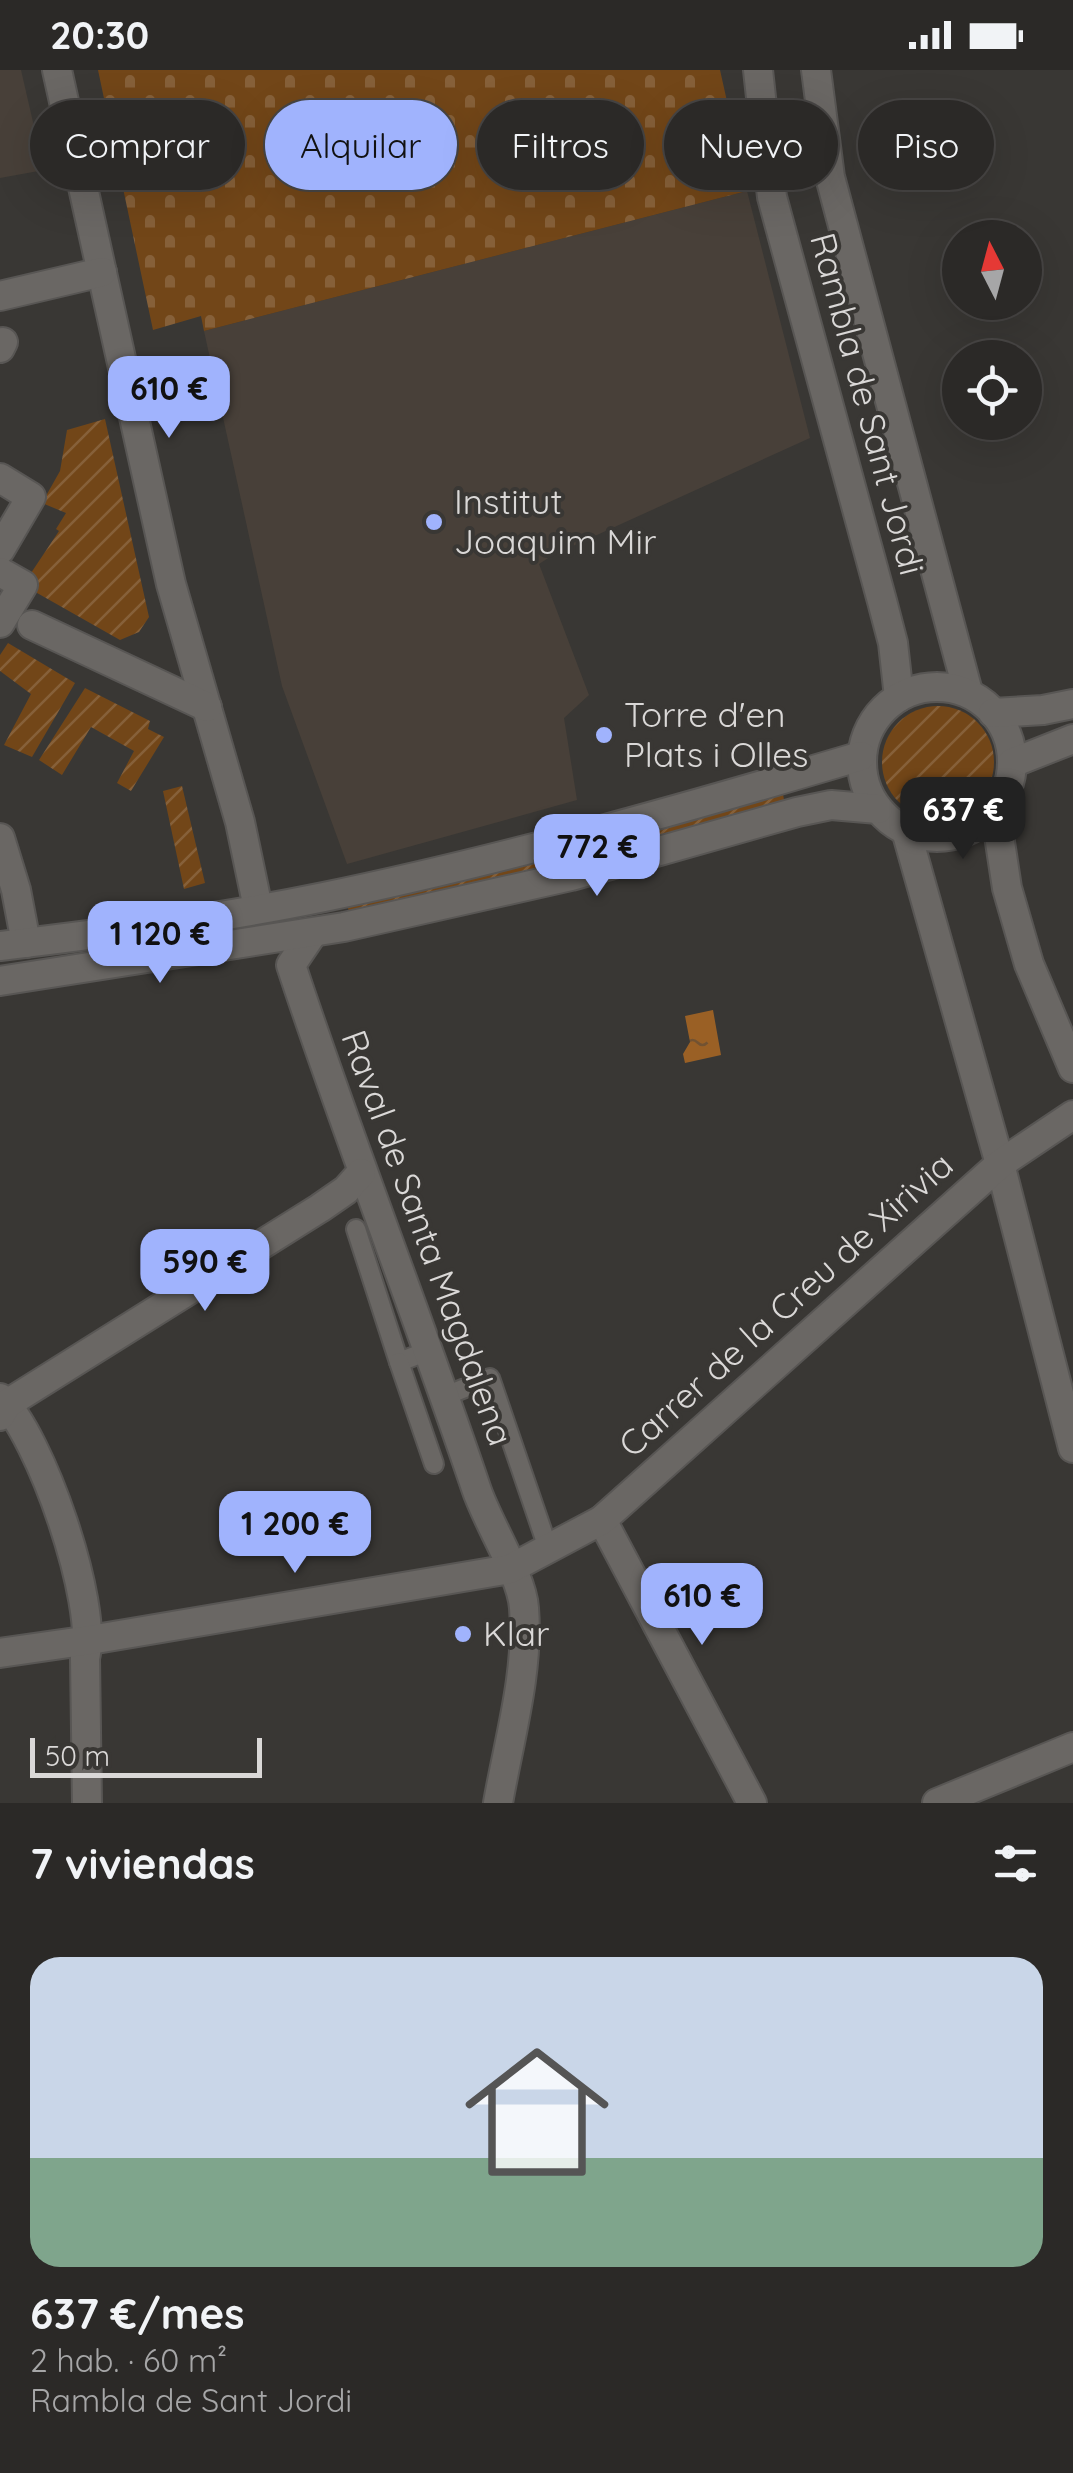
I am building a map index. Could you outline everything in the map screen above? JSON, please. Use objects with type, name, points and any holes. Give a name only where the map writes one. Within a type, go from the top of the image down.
[{"type":"street","points":[[57,70],[171,584],[240,822],[258,908]]},
{"type":"street","name":"Rambla de Sant Jordi","points":[[758,70],[772,198],[885,612],[899,698]]},
{"type":"street","name":"Rambla de Sant Jordi","points":[[816,70],[830,177],[968,692]]},
{"type":"street","points":[[0,296],[102,272]]},
{"type":"street","points":[[0,478],[31,497],[0,550]]},
{"type":"street","points":[[0,572],[24,585],[0,623]]},
{"type":"street","points":[[32,625],[206,707]]},
{"type":"street","points":[[906,834],[955,835],[976,826],[995,809],[1009,781],[1012,763],[1007,736],[993,713],[968,692],[927,688],[899,698],[885,708],[869,730],[862,756],[864,784],[878,809],[906,834],[1000,1164],[1073,1448]]},
{"type":"street","points":[[993,713],[1073,704]]},
{"type":"street","points":[[1012,763],[1073,739]]},
{"type":"street","points":[[0,838],[16,890],[13,944],[326,896],[563,838],[862,756]]},
{"type":"street","points":[[0,981],[312,934],[571,876],[797,812],[831,805],[878,809]]},
{"type":"street","points":[[995,809],[1008,888],[1029,964],[1073,1068]]},
{"type":"street","name":"Raval de Santa Magdalena","points":[[312,934],[291,965],[481,1503],[524,1602]]},
{"type":"street","name":"Carrer de la Creu de Xirivia","points":[[0,1652],[510,1569],[602,1520],[1000,1164],[1073,1115]]},
{"type":"street","points":[[88,1803],[85,1658],[90,1640],[80,1582],[62,1520],[20,1422],[2,1406],[320,1208],[346,1190],[361,1172]]},
{"type":"street","points":[[602,1520],[752,1803]]},
{"type":"street","points":[[498,1803],[524,1650],[524,1602],[533,1592],[548,1548]]},
{"type":"street","points":[[937,1803],[1073,1747]]},
{"type":"lane","points":[[356,1230],[434,1464]]},
{"type":"lane","points":[[399,1362],[428,1350]]},
{"type":"lane","points":[[445,1396],[490,1378],[548,1548]]},
{"type":"shaded area","points":[[0,70],[21,70],[30,109],[30,173],[0,178]]},
{"type":"shaded area","name":"Institut Joaquim Mir","points":[[747,191],[810,438],[539,564],[589,695],[564,718],[577,800],[347,864],[282,686],[204,331]]},
{"type":"green space","points":[[98,70],[720,70],[727,100],[664,100],[664,190],[747,191],[204,331],[201,316],[153,330],[123,190],[245,190],[245,100],[104,100]]},
{"type":"green space","points":[[105,419],[149,617],[139,632],[120,640],[23,585],[59,531],[56,529],[66,513],[42,503],[60,471],[67,430]]},
{"type":"green space","points":[[8,643],[75,683],[32,757],[4,745],[31,694],[0,671],[0,655]]},
{"type":"green space","points":[[85,688],[150,721],[148,729],[164,737],[131,791],[117,783],[134,751],[91,727],[62,775],[39,760]]},
{"type":"green space","points":[[938,706],[959,711],[977,723],[989,741],[994,762],[989,783],[977,801],[959,813],[938,818],[917,813],[899,801],[887,783],[882,762],[887,741],[899,723],[917,711]]},
{"type":"green space","points":[[182,786],[205,883],[184,889],[163,791]]},
{"type":"green space","points":[[783,794],[784,800],[565,863],[349,911],[345,901]]},
{"type":"water","points":[[713,1010],[721,1055],[685,1063],[683,1054],[690,1042],[685,1016]]},
{"type":"place","name":"Institut Joaquim Mir","points":[[434,522]]},
{"type":"place","name":"Torre d'en Plats i Olles","points":[[604,735]]},
{"type":"place","name":"Klar","points":[[463,1634]]}]
